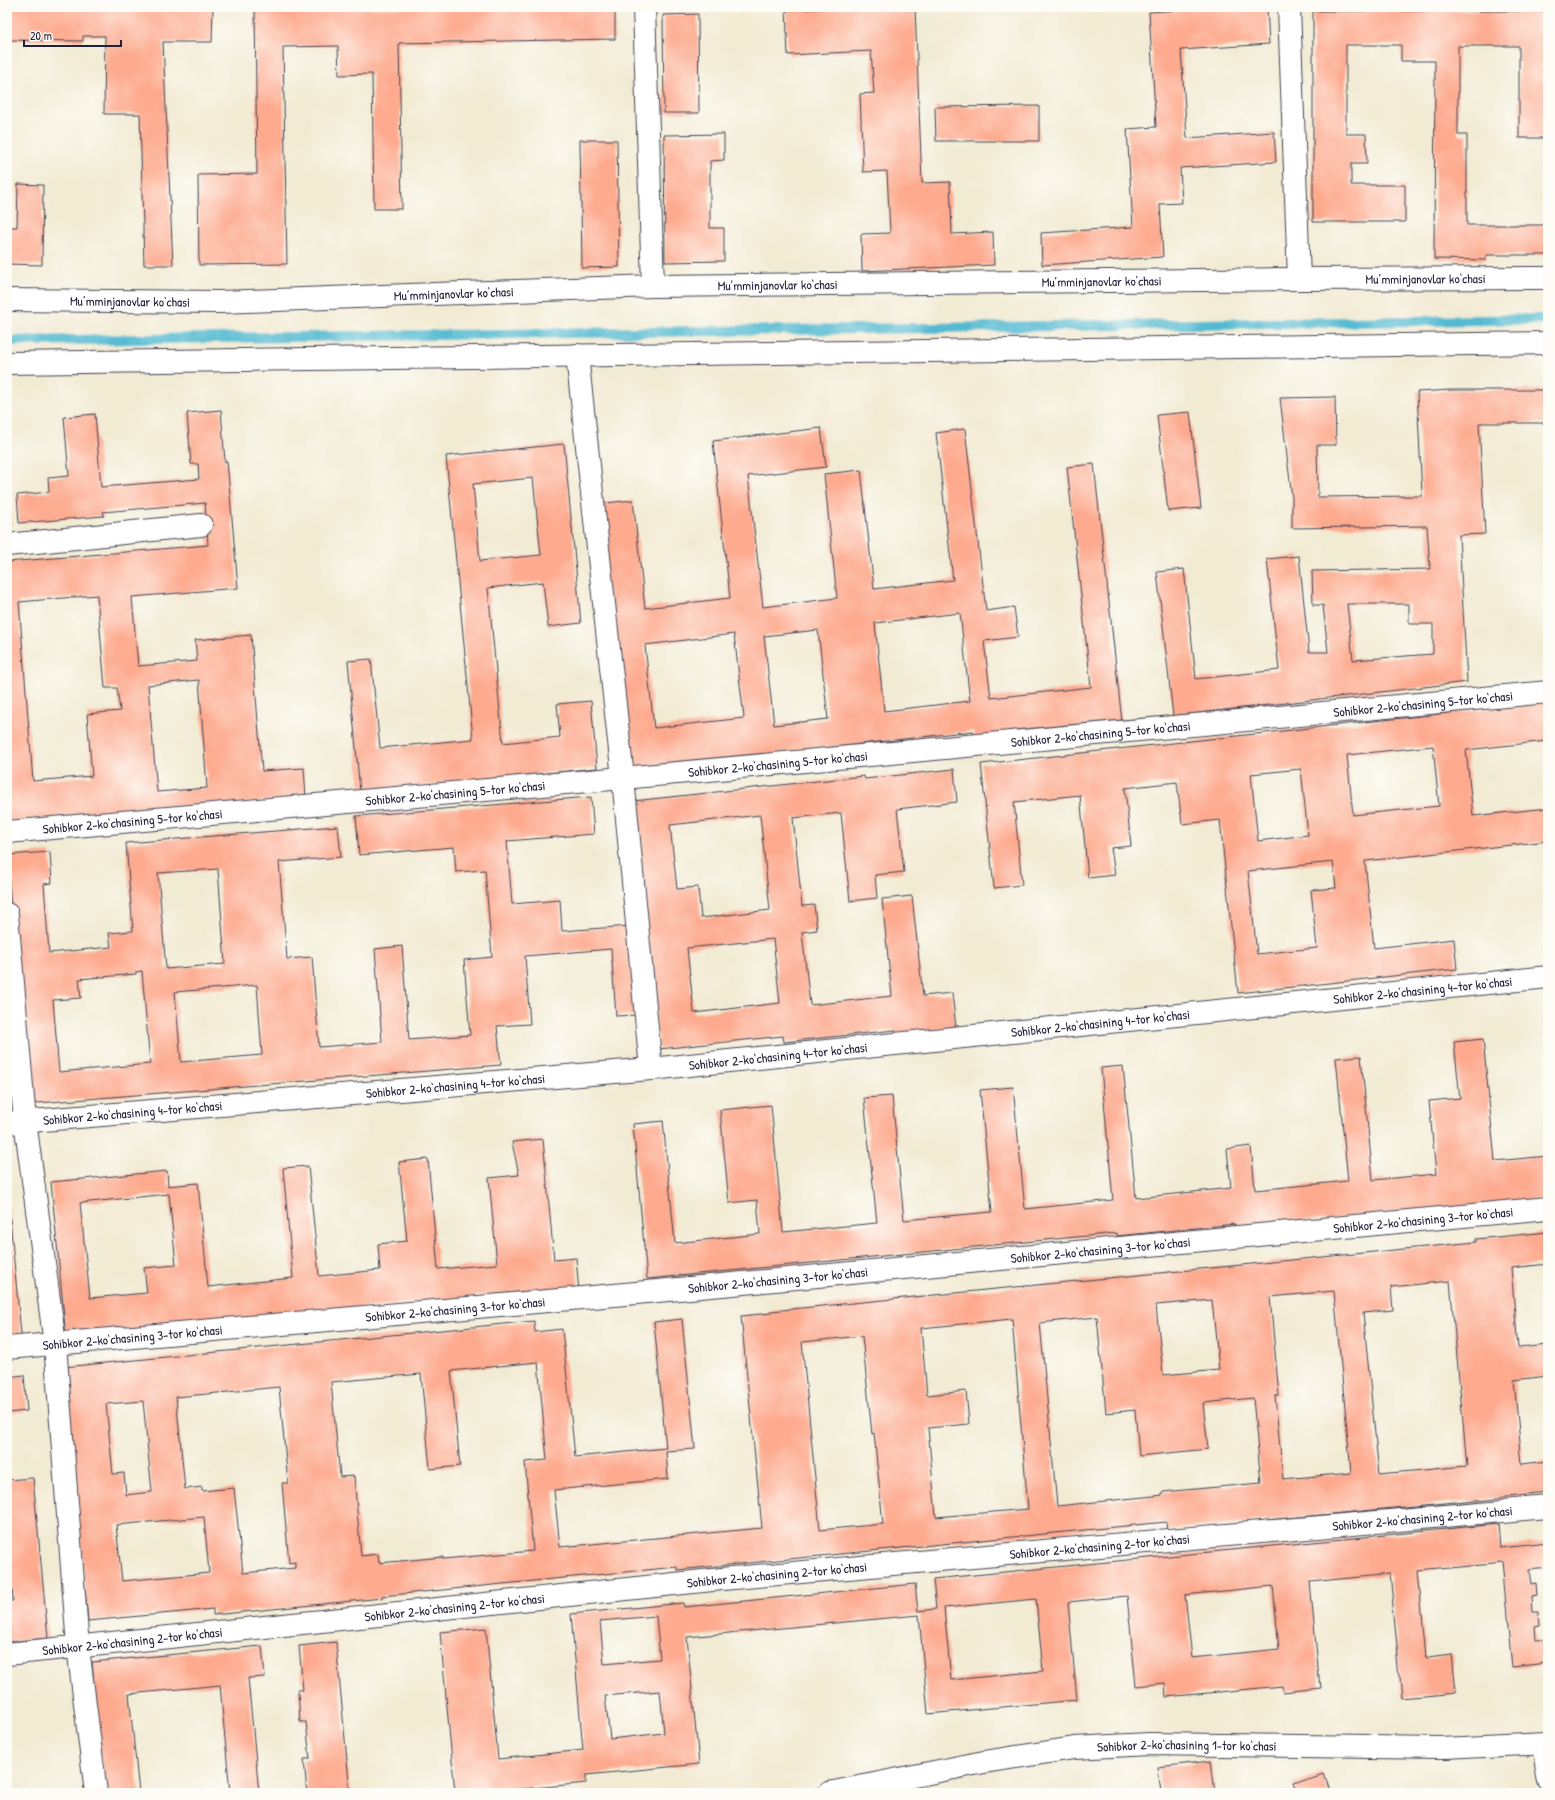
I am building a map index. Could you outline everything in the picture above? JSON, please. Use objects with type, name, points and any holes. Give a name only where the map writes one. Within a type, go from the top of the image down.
[{"type":"street","points":[[644,7],[653,286]]},
{"type":"street","points":[[1289,7],[1299,278]]},
{"type":"street","name":"Mu’mminjanovlar ko‘chasi","points":[[7,300],[220,302],[653,286],[1299,278],[1548,278]]},
{"type":"street","points":[[7,363],[1548,343]]},
{"type":"street","points":[[577,355],[623,778],[651,1069]]},
{"type":"street","points":[[7,545],[201,525]]},
{"type":"street","name":"Sohibkor 2-ko‘chasining 5-tor ko‘chasi","points":[[7,832],[623,778],[1548,692]]},
{"type":"street","points":[[7,914],[16,1122],[54,1344],[78,1647],[96,1793]]},
{"type":"street","name":"Sohibkor 2-ko‘chasining 4-tor ko‘chasi","points":[[16,1122],[651,1069],[1548,977]]},
{"type":"street","name":"Sohibkor 2-ko‘chasining 3-tor ko‘chasi","points":[[7,1348],[582,1298],[1548,1208]]},
{"type":"street","name":"Sohibkor 2-ko‘chasining 2-tor ko‘chasi","points":[[7,1654],[722,1579],[1548,1507]]},
{"type":"street","name":"Sohibkor 2-ko‘chasining 1-tor ko‘chasi","points":[[829,1793],[984,1762],[1074,1748],[1149,1744],[1443,1748],[1545,1744]]},
{"type":"street","points":[[1545,1744],[1548,1780]]},
{"type":"street","points":[[1547,1793],[1548,1786]]},
{"type":"building","points":[[7,7],[213,7],[212,42],[163,42],[173,265],[144,265],[140,114],[104,114],[105,36],[83,36],[83,41],[7,40]]},
{"type":"building","points":[[442,7],[615,7],[615,39],[399,43],[402,209],[374,209],[372,74],[339,75],[338,46],[283,47],[287,264],[199,265],[198,175],[257,174],[255,10]]},
{"type":"building","points":[[861,7],[915,7],[922,183],[950,182],[952,234],[993,232],[994,265],[862,271],[861,234],[890,233],[887,171],[863,172],[860,94],[874,93],[871,51],[788,55],[786,10]]},
{"type":"building","points":[[1230,7],[1267,7],[1269,44],[1181,50],[1187,138],[1274,132],[1276,162],[1180,168],[1182,203],[1160,204],[1163,257],[1042,265],[1041,233],[1133,227],[1127,129],[1156,127],[1149,12]]},
{"type":"building","points":[[1313,11],[1548,11],[1548,138],[1519,138],[1519,46],[1458,46],[1458,135],[1467,135],[1467,225],[1548,225],[1548,255],[1486,255],[1486,260],[1434,259],[1435,61],[1401,61],[1401,45],[1346,45],[1346,134],[1366,134],[1367,164],[1351,164],[1351,185],[1405,185],[1405,222],[1313,222]]},
{"type":"building","points":[[698,14],[699,113],[664,113],[663,15]]},
{"type":"building","points":[[1039,106],[1039,141],[936,141],[935,107]]},
{"type":"building","points":[[724,134],[724,160],[710,161],[710,228],[724,228],[724,261],[665,262],[664,135]]},
{"type":"building","points":[[580,140],[617,140],[619,267],[582,268]]},
{"type":"building","points":[[18,184],[43,185],[42,265],[7,264],[7,227],[17,227]]},
{"type":"building","points":[[1451,390],[1548,390],[1548,423],[1479,423],[1485,534],[1459,535],[1467,682],[1173,716],[1157,572],[1184,569],[1196,679],[1279,670],[1267,559],[1299,556],[1309,652],[1328,652],[1323,605],[1313,605],[1312,571],[1430,569],[1427,526],[1292,528],[1292,498],[1280,398],[1335,397],[1336,445],[1317,445],[1318,497],[1422,496],[1417,392]],"holes":[[[1347,604],[1409,604],[1409,624],[1433,624],[1433,654],[1353,660]]]},
{"type":"building","points":[[221,410],[238,588],[132,597],[138,666],[197,661],[195,640],[251,635],[262,771],[304,768],[306,798],[7,822],[7,562],[208,545],[205,503],[103,512],[104,516],[19,523],[17,495],[49,492],[48,478],[69,476],[64,417],[95,414],[101,487],[199,479],[198,464],[191,464],[187,413]],"holes":[[[97,595],[105,688],[117,688],[120,711],[87,714],[92,776],[33,781],[19,602]],[[199,680],[207,788],[157,792],[148,685]]]},
{"type":"building","points":[[1190,412],[1201,508],[1168,511],[1157,415]]},
{"type":"building","points":[[821,428],[826,467],[748,476],[763,607],[837,598],[824,474],[861,470],[874,589],[953,580],[936,433],[965,429],[986,611],[1014,607],[1018,637],[984,641],[991,698],[1091,687],[1067,467],[1094,464],[1122,722],[974,739],[973,731],[627,771],[597,504],[633,500],[645,608],[730,598],[713,441]],"holes":[[[960,613],[970,701],[884,711],[875,623]],[[818,630],[828,719],[774,725],[764,636]],[[734,634],[744,718],[654,728],[645,645]]]},
{"type":"building","points":[[564,444],[581,623],[548,627],[543,582],[488,588],[503,743],[560,737],[557,704],[591,701],[597,768],[360,792],[348,661],[371,659],[380,748],[473,739],[446,456]],"holes":[[[533,478],[541,555],[480,561],[473,484]]]},
{"type":"building","points":[[7,476],[12,524],[7,524]]},
{"type":"building","points":[[1548,702],[1548,746],[1547,741],[1466,750],[1473,816],[1548,808],[1548,841],[1365,861],[1374,948],[1454,939],[1457,969],[1238,993],[1220,820],[1182,824],[1177,782],[1125,788],[1131,846],[1111,848],[1115,875],[1088,878],[1080,795],[1014,802],[1022,885],[994,888],[981,764]],"holes":[[[1433,746],[1439,806],[1353,815],[1347,755]],[[1301,769],[1308,835],[1258,841],[1251,774]],[[1333,862],[1336,888],[1311,890],[1317,948],[1257,954],[1248,871]]]},
{"type":"building","points":[[954,769],[957,802],[897,809],[904,872],[875,875],[877,898],[850,901],[841,813],[793,818],[802,906],[814,905],[817,930],[802,932],[810,1005],[892,996],[882,899],[912,896],[923,996],[952,993],[956,1027],[896,1034],[895,1030],[784,1042],[783,1036],[659,1049],[633,801],[864,776],[865,779]],"holes":[[[760,815],[770,910],[701,918],[698,887],[677,889],[670,825]],[[773,939],[780,1003],[694,1013],[687,948]]]},
{"type":"building","points":[[591,797],[594,834],[507,841],[512,904],[560,900],[562,931],[630,926],[636,1015],[616,1016],[611,949],[525,956],[530,1024],[497,1026],[501,1065],[26,1104],[7,855],[50,852],[52,883],[44,884],[49,953],[111,947],[109,933],[133,931],[126,843],[338,826],[341,857],[279,862],[287,959],[312,957],[319,1047],[382,1042],[375,949],[402,946],[409,1040],[470,1035],[464,960],[492,957],[485,870],[456,872],[454,847],[359,855],[356,816]],"holes":[[[218,869],[225,964],[166,969],[158,873]],[[142,971],[150,1064],[59,1072],[53,1000],[81,998],[79,979],[136,974],[136,972]],[[257,985],[262,1055],[181,1062],[175,992]]]},
{"type":"building","points":[[1483,1039],[1495,1161],[1548,1156],[1548,1199],[1235,1228],[1235,1224],[1117,1236],[1117,1233],[647,1279],[633,1124],[663,1121],[675,1243],[760,1234],[757,1200],[729,1203],[720,1110],[771,1105],[783,1232],[877,1223],[864,1098],[892,1096],[904,1220],[992,1212],[980,1090],[1013,1087],[1025,1209],[1113,1200],[1101,1068],[1123,1066],[1136,1198],[1231,1188],[1227,1149],[1251,1146],[1255,1190],[1348,1181],[1336,1058],[1361,1056],[1373,1180],[1436,1174],[1429,1101],[1460,1098],[1454,1042]]},
{"type":"building","points":[[543,1139],[554,1260],[576,1258],[579,1292],[529,1291],[66,1337],[51,1182],[167,1171],[168,1186],[198,1183],[208,1287],[293,1278],[283,1168],[308,1166],[319,1276],[380,1270],[378,1244],[407,1241],[399,1162],[428,1159],[438,1269],[497,1264],[489,1178],[519,1175],[512,1142]],"holes":[[[169,1194],[176,1265],[144,1268],[147,1293],[90,1298],[80,1203]]]},
{"type":"building","points":[[7,1209],[9,1209],[22,1344],[7,1345]]},
{"type":"building","points":[[1548,1232],[1548,1264],[1511,1268],[1518,1348],[1548,1345],[1548,1376],[1514,1380],[1522,1464],[1548,1461],[1548,1493],[1167,1530],[1166,1522],[677,1570],[677,1567],[563,1578],[213,1615],[213,1609],[88,1621],[64,1367],[534,1321],[535,1332],[562,1329],[575,1457],[666,1448],[654,1322],[682,1319],[695,1449],[666,1451],[668,1479],[554,1490],[560,1547],[762,1528],[741,1316],[771,1313],[771,1311],[1476,1242],[1476,1239]],"holes":[[[1450,1281],[1467,1466],[1379,1474],[1363,1313],[1393,1310],[1391,1287]],[[1334,1291],[1351,1473],[1283,1479],[1275,1396],[1279,1396],[1270,1297]],[[1212,1300],[1219,1370],[1163,1375],[1156,1305]],[[1097,1317],[1106,1413],[1135,1410],[1139,1456],[1208,1449],[1203,1403],[1253,1398],[1261,1483],[1163,1492],[1163,1495],[1057,1506],[1040,1323]],[[1012,1319],[1028,1509],[936,1517],[928,1428],[969,1424],[966,1391],[927,1395],[921,1328]],[[862,1336],[883,1524],[820,1530],[802,1342]],[[538,1362],[547,1460],[525,1462],[533,1551],[379,1563],[378,1554],[361,1556],[354,1476],[340,1477],[331,1382],[421,1374],[430,1469],[460,1466],[451,1371]],[[279,1387],[288,1483],[282,1483],[289,1563],[295,1562],[295,1568],[243,1573],[234,1488],[202,1491],[202,1487],[185,1489],[176,1397]],[[143,1401],[152,1492],[126,1495],[124,1473],[113,1474],[106,1404]],[[204,1517],[209,1573],[122,1581],[116,1525]]]},
{"type":"building","points":[[24,1375],[27,1411],[7,1413],[7,1377]]},
{"type":"building","points":[[33,1478],[48,1638],[7,1642],[7,1601],[13,1601],[7,1531],[7,1480]]},
{"type":"building","points":[[1498,1524],[1500,1547],[1548,1542],[1548,1567],[1529,1569],[1531,1584],[1536,1583],[1537,1597],[1532,1598],[1533,1612],[1539,1612],[1540,1626],[1535,1627],[1536,1641],[1548,1640],[1548,1664],[1512,1668],[1502,1563],[1418,1571],[1426,1658],[1452,1655],[1456,1693],[1402,1698],[1390,1574],[1310,1582],[1320,1688],[1283,1692],[1282,1686],[1166,1697],[1165,1683],[1136,1686],[1127,1596],[1068,1602],[1077,1700],[928,1714],[919,1615],[687,1637],[699,1764],[586,1775],[586,1783],[482,1793],[455,1793],[440,1632],[486,1628],[498,1759],[583,1750],[571,1614],[683,1603],[684,1607],[915,1584],[918,1611],[936,1609],[933,1579]],"holes":[[[1273,1586],[1279,1649],[1192,1658],[1185,1595]],[[1036,1599],[1043,1671],[951,1680],[944,1608]],[[656,1616],[660,1659],[604,1664],[600,1621]],[[660,1691],[664,1733],[610,1739],[605,1696]]]},
{"type":"building","points":[[336,1642],[350,1793],[307,1793],[304,1759],[310,1759],[306,1722],[300,1722],[298,1690],[303,1690],[299,1646]]},
{"type":"building","points":[[262,1646],[265,1677],[248,1678],[259,1793],[230,1793],[220,1685],[129,1694],[139,1793],[104,1793],[92,1662]]},
{"type":"building","points":[[1211,1761],[1215,1793],[1161,1793],[1158,1767]]},
{"type":"building","points":[[1322,1773],[1329,1793],[1297,1793],[1294,1783]]},
{"type":"waterway","points":[[7,341],[1548,319]]}]
